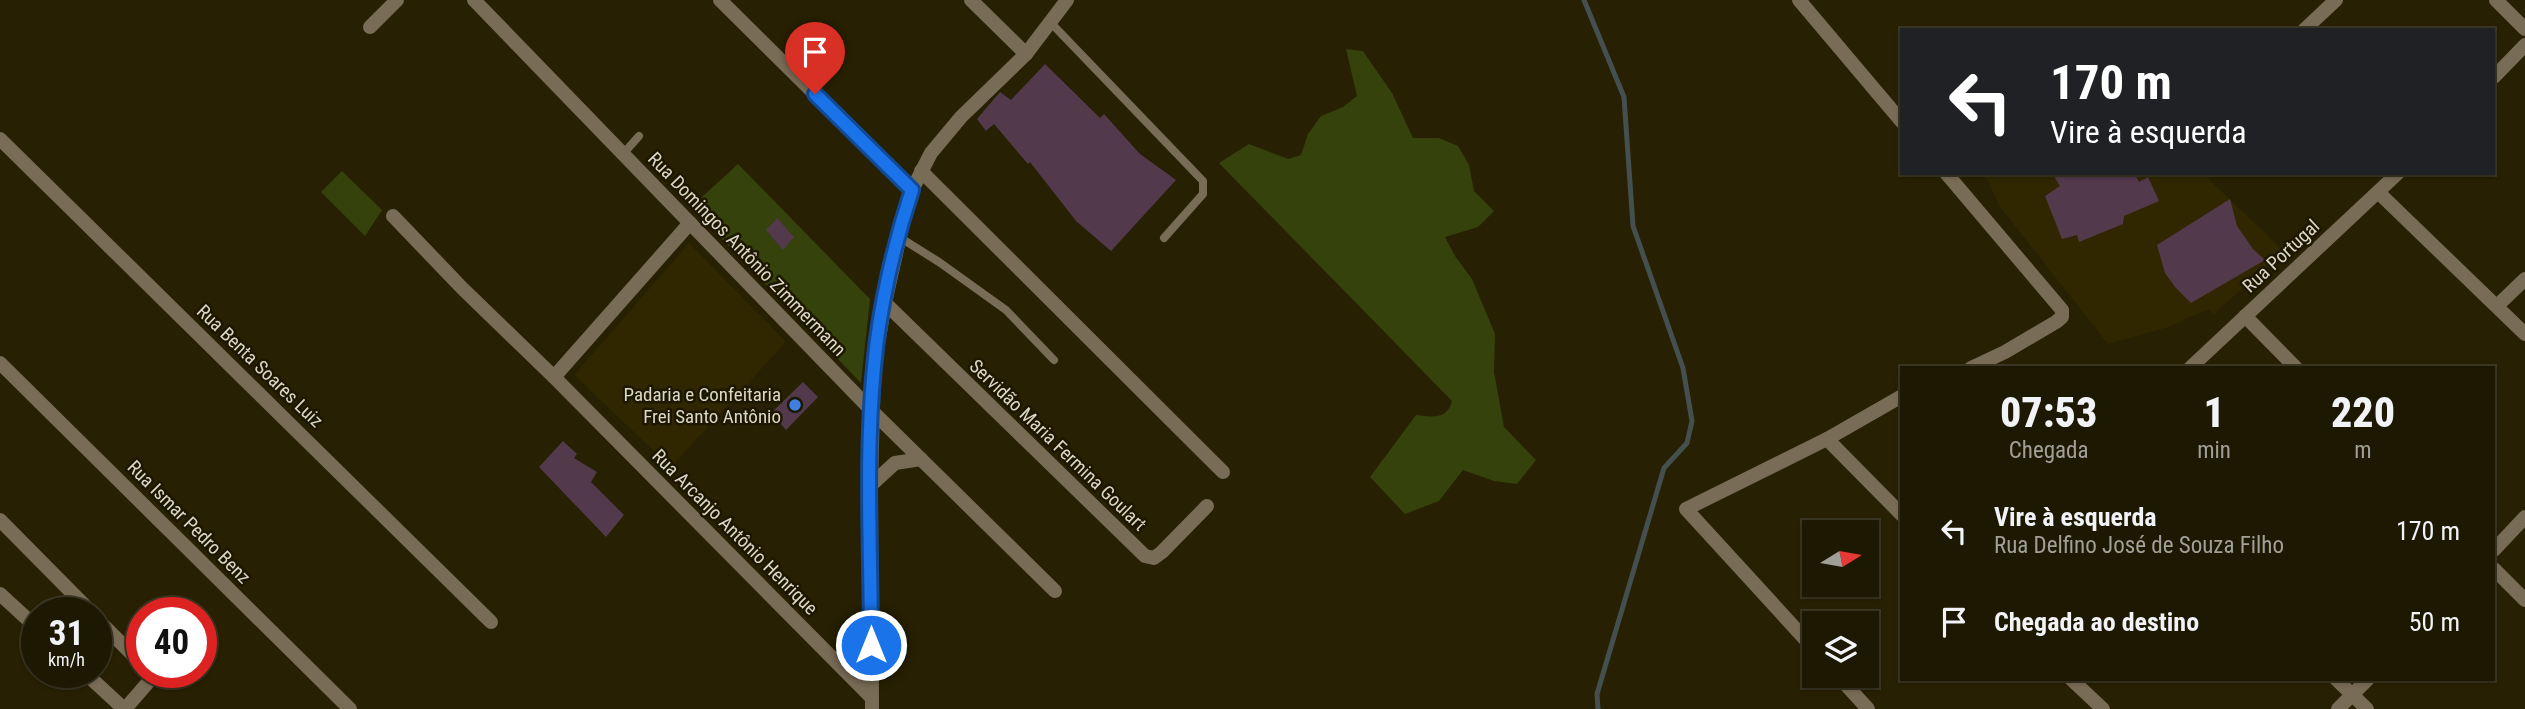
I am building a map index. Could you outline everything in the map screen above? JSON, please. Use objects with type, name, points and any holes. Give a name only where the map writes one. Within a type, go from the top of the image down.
[{"type":"street","points":[[370,27],[397,0]]},
{"type":"street","name":"Rua Domingos Antônio Zimmermann","points":[[474,0],[871,410],[1055,591]]},
{"type":"street","points":[[720,0],[912,190]]},
{"type":"street","points":[[971,0],[1026,54]]},
{"type":"street","points":[[872,703],[871,410],[874,367],[884,303],[912,190],[931,153],[961,117],[1026,54],[1067,0]]},
{"type":"street","points":[[1799,0],[1900,119]]},
{"type":"street","points":[[2306,28],[2336,0]]},
{"type":"street","points":[[2496,0],[2525,29]]},
{"type":"street","points":[[2495,76],[2525,45]]},
{"type":"street","name":"Rua Benta Soares Luiz","points":[[0,139],[491,622]]},
{"type":"street","points":[[921,171],[1223,472]]},
{"type":"street","points":[[1948,175],[2062,310],[2062,317],[2056,323],[1975,366]]},
{"type":"street","name":"Rua Portugal","points":[[2192,366],[2396,175]]},
{"type":"street","points":[[2379,193],[2498,305],[2525,334]]},
{"type":"street","name":"Rua Arcanjo Antônio Henrique","points":[[393,216],[872,703]]},
{"type":"street","points":[[554,377],[690,223]]},
{"type":"street","points":[[2498,305],[2525,279]]},
{"type":"street","name":"Servidão Maria Fermina Goulart","points":[[884,303],[1145,556],[1154,558],[1162,552],[1207,506]]},
{"type":"street","points":[[2245,316],[2294,366]]},
{"type":"street","name":"Rua Ismar Pedro Benz","points":[[0,362],[350,709]]},
{"type":"street","points":[[1802,636],[1686,509],[1827,439],[1900,397]]},
{"type":"street","points":[[1827,439],[1900,513]]},
{"type":"street","points":[[871,485],[895,463],[921,459]]},
{"type":"street","points":[[2495,549],[2525,517]]},
{"type":"street","points":[[0,520],[76,597]]},
{"type":"street","points":[[2495,570],[2525,600]]},
{"type":"street","points":[[0,594],[21,613]]},
{"type":"street","points":[[112,634],[126,648]]},
{"type":"street","points":[[2073,681],[2103,709]]},
{"type":"street","points":[[2338,681],[2367,709]]},
{"type":"street","points":[[2338,709],[2366,681]]},
{"type":"street","points":[[101,688],[124,709],[143,688]]},
{"type":"street","points":[[1849,688],[1868,709]]},
{"type":"lane","points":[[1051,23],[1203,181],[1203,194],[1164,238]]},
{"type":"lane","points":[[623,154],[639,136]]},
{"type":"lane","points":[[899,237],[1006,310],[1054,360]]},
{"type":"shaded area","points":[[1985,175],[2204,175],[2284,251],[2214,314],[2208,309],[2169,327],[2108,344],[2000,207]]},
{"type":"shaded area","points":[[689,243],[786,342],[671,467],[574,375]]},
{"type":"green space","points":[[1346,49],[1363,51],[1392,93],[1413,138],[1439,138],[1458,146],[1469,165],[1474,191],[1494,211],[1478,227],[1445,237],[1472,279],[1495,334],[1494,372],[1504,427],[1536,460],[1517,484],[1494,481],[1463,470],[1439,501],[1405,514],[1370,477],[1416,415],[1438,416],[1447,411],[1452,401],[1219,163],[1249,144],[1288,159],[1301,155],[1308,134],[1321,116],[1343,107],[1357,96]]},
{"type":"green space","points":[[738,164],[870,299],[861,383],[691,207]]},
{"type":"green space","points":[[342,171],[382,210],[365,236],[321,192]]},
{"type":"building","points":[[1045,64],[1100,118],[1104,114],[1140,154],[1176,180],[1111,251],[1076,221],[1030,162],[1028,164],[994,124],[986,131],[977,119],[1000,92],[1011,100]]},
{"type":"building","points":[[2053,175],[2135,175],[2139,182],[2148,177],[2159,201],[2124,216],[2123,224],[2079,242],[2077,235],[2062,239],[2045,196],[2060,186]]},
{"type":"building","points":[[2230,199],[2237,226],[2253,249],[2265,260],[2191,303],[2165,273],[2157,245]]},
{"type":"building","points":[[777,218],[794,237],[783,250],[766,230]]},
{"type":"building","name":"Padaria e Confeitaria Frei Santo Antônio","points":[[803,382],[818,397],[786,430],[771,413]]},
{"type":"building","points":[[563,441],[577,454],[574,458],[597,472],[591,482],[624,515],[606,537],[539,467]]},
{"type":"waterway","points":[[1584,0],[1624,97],[1633,226],[1683,368],[1692,421],[1687,443],[1664,468],[1597,694],[1598,709]]},
{"type":"place","name":"Padaria e Confeitaria Frei Santo Antônio","points":[[795,405]]},
{"type":"route","points":[[815,94],[912,190],[899,237],[874,367],[871,410],[871,645]]}]
